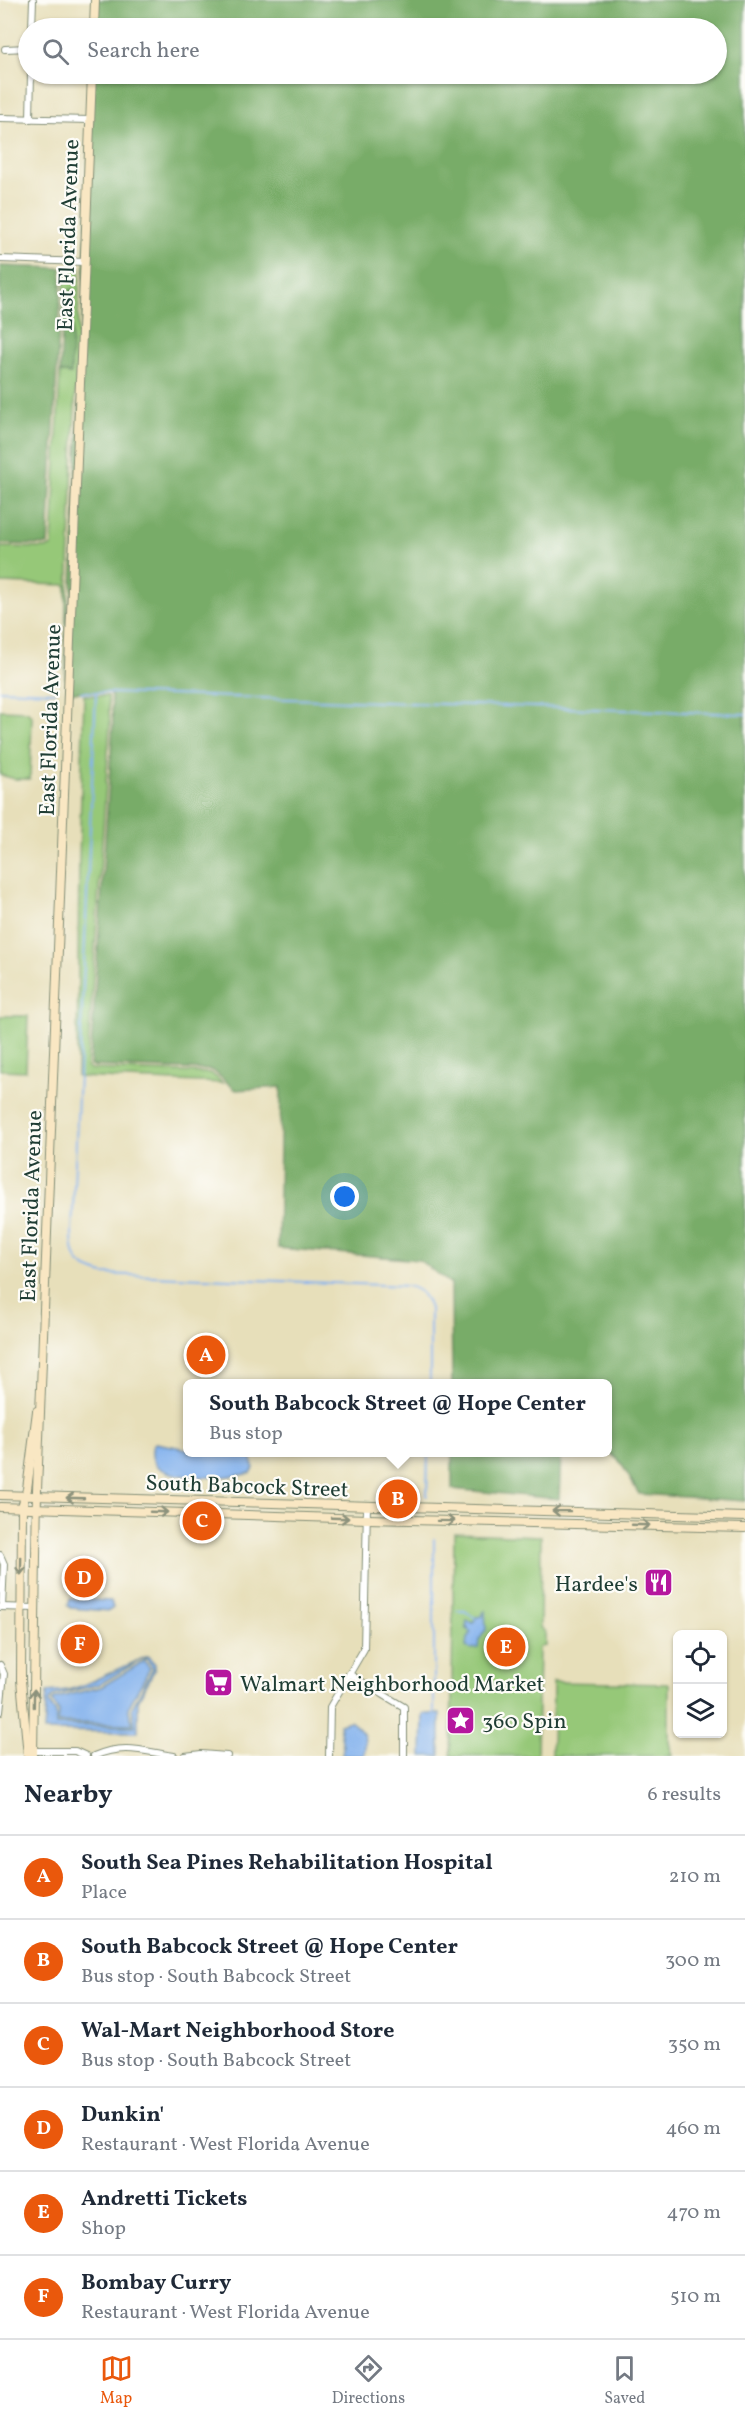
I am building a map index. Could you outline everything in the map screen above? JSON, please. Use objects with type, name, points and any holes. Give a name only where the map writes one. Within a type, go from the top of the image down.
[{"type":"street","points":[[32,18],[33,0]]},
{"type":"street","points":[[94,18],[95,0]]},
{"type":"street","points":[[5,49],[18,48]]},
{"type":"street","points":[[30,119],[31,84]]},
{"type":"street","name":"East Florida Avenue","points":[[31,1754],[37,1497],[92,84]]},
{"type":"street","points":[[0,118],[90,120]]},
{"type":"street","points":[[0,260],[84,262]]},
{"type":"street","name":"East Florida Avenue","points":[[22,1507],[26,1497],[42,1368]]},
{"type":"street","name":"South Babcock Street","points":[[0,1495],[745,1517]]},
{"type":"street","name":"South Babcock Street","points":[[0,1507],[745,1528]]},
{"type":"street","points":[[22,1507],[21,1680],[31,1754],[75,1751],[86,1756]]},
{"type":"street","points":[[329,1756],[330,1707],[364,1649],[367,1507]]},
{"type":"street","points":[[0,1555],[4,1564],[1,1607],[36,1608]]},
{"type":"street","points":[[0,1665],[4,1674],[0,1712]]},
{"type":"street","points":[[349,1674],[404,1707],[404,1756]]},
{"type":"street","points":[[94,1756],[106,1751],[131,1748],[174,1756]]},
{"type":"street","points":[[185,1756],[201,1754],[227,1756]]},
{"type":"green space","points":[[95,0],[745,0],[745,1501],[639,1494],[621,1463],[612,1455],[612,1379],[452,1379],[451,1284],[419,1260],[278,1248],[281,1087],[236,1090],[212,1070],[90,1066],[113,723],[111,693],[68,692],[92,84],[727,84],[727,18],[94,18]]},
{"type":"green space","points":[[0,266],[62,268],[48,545],[0,544]]},
{"type":"green space","points":[[65,268],[80,268],[65,679],[66,585],[0,583],[0,547],[48,548],[52,546],[60,372],[70,374],[73,290],[64,292]]},
{"type":"green space","points":[[73,289],[71,374],[60,372],[64,292]]},
{"type":"green space","points":[[84,695],[108,696],[110,724],[87,1067],[90,1069],[211,1073],[223,1083],[77,1077],[79,860]]},
{"type":"green space","points":[[0,710],[27,711],[32,716],[30,779],[15,779],[0,775]]},
{"type":"green space","points":[[0,1016],[28,1016],[26,1071],[0,1070]]},
{"type":"green space","points":[[452,1457],[561,1457],[559,1499],[452,1489]]},
{"type":"green space","points":[[454,1533],[541,1536],[540,1627],[545,1632],[545,1646],[539,1647],[537,1756],[451,1756]]},
{"type":"green space","points":[[553,1682],[669,1684],[669,1742],[672,1756],[552,1756]]},
{"type":"water","points":[[153,1444],[183,1448],[183,1457],[251,1457],[254,1468],[251,1473],[230,1476],[203,1477],[176,1474],[165,1471],[155,1464]]},
{"type":"water","points":[[70,1599],[111,1601],[113,1608],[109,1611],[71,1608],[68,1605]]},
{"type":"water","points":[[485,1611],[486,1630],[479,1640],[478,1648],[466,1647],[467,1638],[471,1632],[466,1629],[469,1628],[466,1628],[467,1621],[474,1623],[476,1617],[483,1616]]},
{"type":"water","points":[[148,1656],[155,1664],[155,1669],[138,1701],[138,1732],[44,1731],[47,1692],[81,1686]],"holes":[[[142,1659],[147,1659],[153,1668],[132,1708],[135,1726],[56,1725],[56,1713],[49,1703],[55,1695],[100,1684]]]},
{"type":"water","points":[[144,1661],[150,1668],[128,1708],[133,1724],[58,1723],[59,1712],[52,1701],[56,1698],[101,1687]]},
{"type":"water","points":[[423,1714],[440,1714],[440,1756],[422,1756]]},
{"type":"water","points":[[350,1721],[359,1728],[364,1736],[364,1756],[342,1756],[343,1747],[339,1724]]},
{"type":"waterway","points":[[0,690],[55,692]]},
{"type":"waterway","points":[[81,692],[745,714]]},
{"type":"waterway","points":[[96,693],[72,1231],[75,1255],[82,1265],[104,1274],[408,1286],[422,1294],[430,1309],[430,1379]]},
{"type":"waterway","points":[[427,1496],[428,1457]]},
{"type":"waterway","points":[[434,1539],[434,1717]]},
{"type":"waterway","points":[[457,1611],[465,1611],[475,1618]]},
{"type":"place","name":"South Sea Pines Rehabilitation Hospital","points":[[206,1355]]},
{"type":"place","name":"South Babcock Street @ Hope Center","points":[[398,1499]]},
{"type":"place","name":"Wal-Mart Neighborhood Store","points":[[202,1521]]},
{"type":"place","name":"Dunkin'","points":[[84,1578]]},
{"type":"place","name":"Hardee's","points":[[659,1583]]},
{"type":"place","name":"Bombay Curry","points":[[80,1644]]},
{"type":"place","name":"Andretti Tickets","points":[[506,1647]]},
{"type":"place","name":"Walmart Neighborhood Market","points":[[219,1683]]},
{"type":"place","name":"360 Spin","points":[[461,1720]]}]
